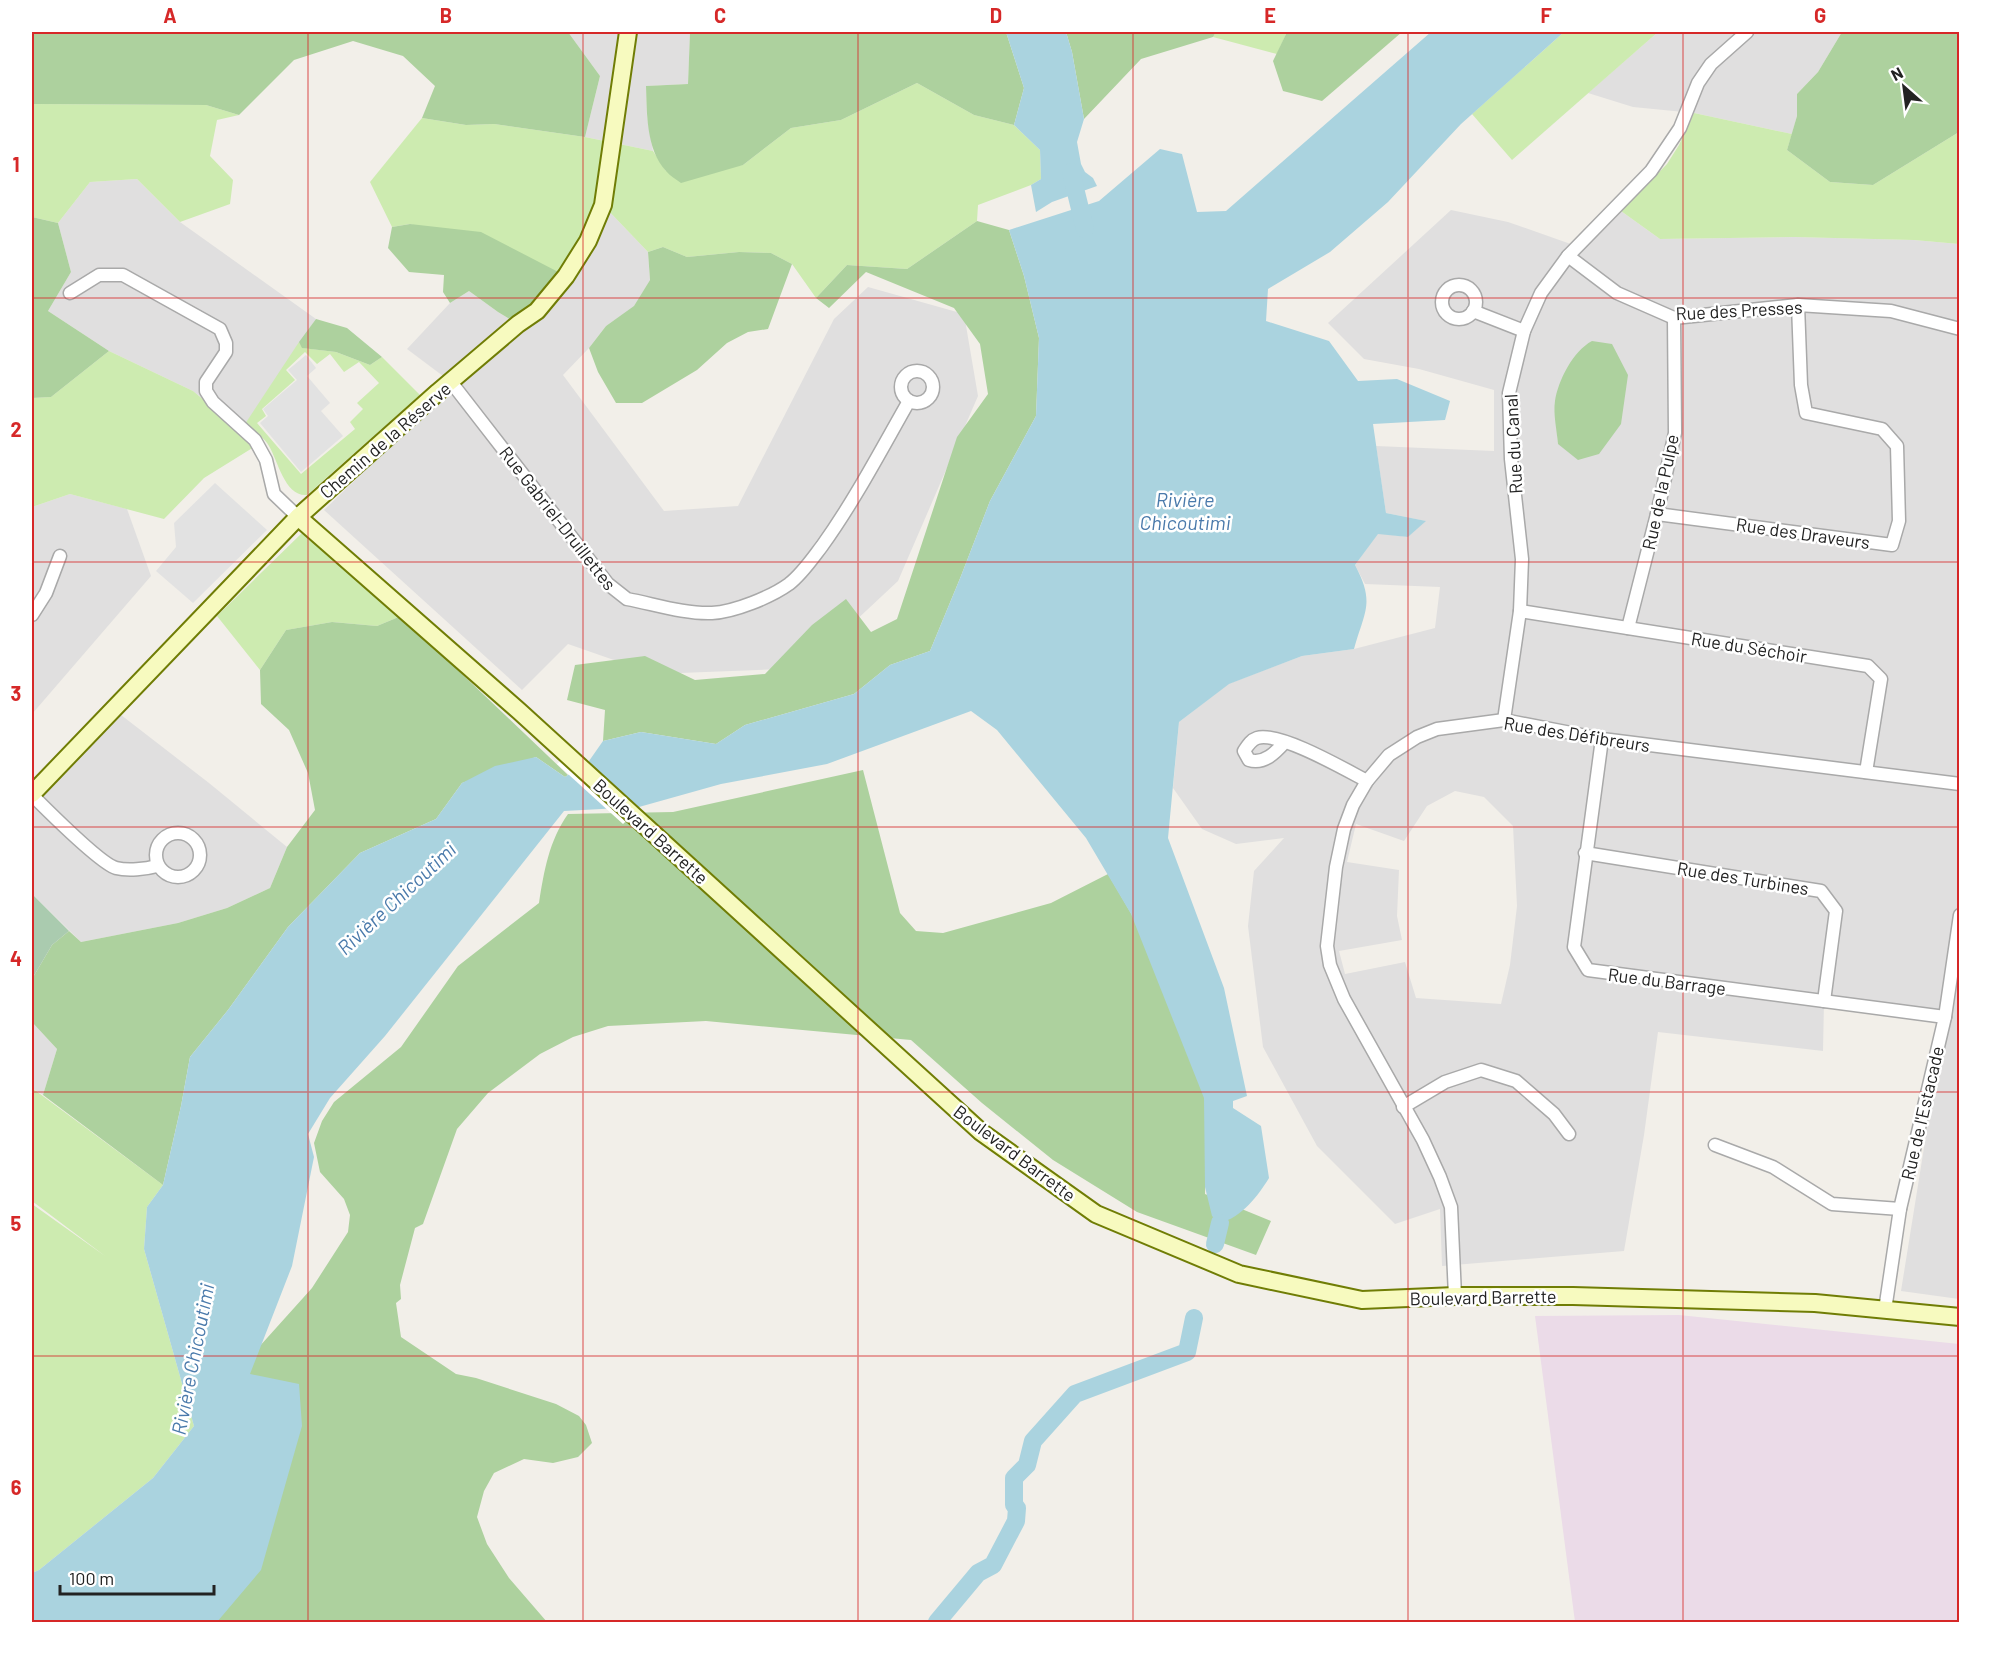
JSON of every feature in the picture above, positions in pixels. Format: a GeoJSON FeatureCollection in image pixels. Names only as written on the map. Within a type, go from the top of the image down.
{"type":"FeatureCollection","features":[{"type":"Feature","properties":{"kind":"street","name":"Chemin de la Réserve"},"geometry":{"type":"LineString","coordinates":[[32,795],[298,517],[518,324],[537,311],[566,276],[588,242],[603,205],[628,32]]}},
{"type":"Feature","properties":{"kind":"street","name":"Rue du Canal"},"geometry":{"type":"LineString","coordinates":[[1504,720],[1520,612],[1522,559],[1511,459],[1509,393],[1524,332],[1541,293],[1568,256],[1651,171],[1680,128],[1704,73],[1747,32]]}},
{"type":"Feature","properties":{"kind":"street","name":"Rue des Presses"},"geometry":{"type":"LineString","coordinates":[[1568,256],[1617,293],[1674,318],[1798,305],[1891,311],[1959,329]]}},
{"type":"Feature","properties":{"kind":"street"},"geometry":{"type":"LineString","coordinates":[[70,293],[99,275],[123,275],[220,329],[226,343],[226,352],[206,382],[206,391],[213,402],[255,440],[266,460],[274,494],[298,517]]}},
{"type":"Feature","properties":{"kind":"street","name":"Rue des Draveurs"},"geometry":{"type":"LineString","coordinates":[[1657,514],[1892,545],[1899,521],[1897,446],[1882,429],[1806,413],[1801,385],[1798,305]]}},
{"type":"Feature","properties":{"kind":"street"},"geometry":{"type":"LineString","coordinates":[[1473,311],[1524,332]]}},
{"type":"Feature","properties":{"kind":"street","name":"Rue de la Pulpe"},"geometry":{"type":"LineString","coordinates":[[1628,628],[1675,433],[1674,318]]}},
{"type":"Feature","properties":{"kind":"street","name":"Rue Gabriel-Druillettes"},"geometry":{"type":"LineString","coordinates":[[451,382],[618,594],[627,599],[695,612],[714,613],[734,609],[764,597],[789,584],[808,565],[850,503],[909,401]]}},
{"type":"Feature","properties":{"kind":"street","name":"Boulevard Barrette"},"geometry":{"type":"LineString","coordinates":[[298,517],[519,711],[981,1132],[1096,1214],[1239,1274],[1362,1300],[1455,1296],[1573,1296],[1815,1302],[1937,1317],[1959,1322]]}},
{"type":"Feature","properties":{"kind":"street"},"geometry":{"type":"LineString","coordinates":[[32,615],[46,593],[60,556]]}},
{"type":"Feature","properties":{"kind":"street","name":"Rue du Séchoir"},"geometry":{"type":"LineString","coordinates":[[1520,612],[1868,666],[1881,679],[1866,772]]}},
{"type":"Feature","properties":{"kind":"street","name":"Rue des Défibreurs"},"geometry":{"type":"LineString","coordinates":[[1455,1296],[1450,1207],[1440,1177],[1423,1140],[1344,999],[1333,972],[1327,946],[1336,867],[1344,829],[1353,805],[1367,780],[1389,755],[1417,737],[1437,729],[1504,720],[1602,739],[1959,784]]}},
{"type":"Feature","properties":{"kind":"street","name":"Rue du Barrage"},"geometry":{"type":"LineString","coordinates":[[1602,739],[1574,947],[1588,970],[1945,1017]]}},
{"type":"Feature","properties":{"kind":"street"},"geometry":{"type":"LineString","coordinates":[[1285,742],[1367,780]]}},
{"type":"Feature","properties":{"kind":"street"},"geometry":{"type":"LineString","coordinates":[[32,795],[99,857],[115,868],[158,866]]}},
{"type":"Feature","properties":{"kind":"street","name":"Rue des Turbines"},"geometry":{"type":"LineString","coordinates":[[1585,853],[1821,891],[1836,911],[1824,1001]]}},
{"type":"Feature","properties":{"kind":"street","name":"Rue de l'Estacade"},"geometry":{"type":"LineString","coordinates":[[1885,1311],[1900,1209],[1945,1017],[1959,915]]}},
{"type":"Feature","properties":{"kind":"street"},"geometry":{"type":"LineString","coordinates":[[1403,1107],[1445,1082],[1481,1070],[1516,1081],[1554,1114],[1569,1134]]}},
{"type":"Feature","properties":{"kind":"street"},"geometry":{"type":"LineString","coordinates":[[1715,1145],[1773,1167],[1832,1204],[1900,1209]]}},
{"type":"Feature","properties":{"kind":"street","name":"Boulevard Barrette"},"geometry":{"type":"LineString","coordinates":[[1937,1317],[1959,1317]]}},
{"type":"Feature","properties":{"kind":"shaded area"},"geometry":{"type":"Polygon","coordinates":[[[568,32],[690,32],[688,84],[646,86],[647,117],[653,151],[585,137],[600,76],[568,32]]]}},
{"type":"Feature","properties":{"kind":"shaded area"},"geometry":{"type":"Polygon","coordinates":[[[1658,32],[1842,32],[1818,72],[1797,94],[1797,116],[1792,134],[1694,113],[1633,107],[1588,93],[1658,32]]]}},
{"type":"Feature","properties":{"kind":"shaded area"},"geometry":{"type":"Polygon","coordinates":[[[137,179],[180,222],[316,319],[241,431],[193,391],[109,351],[48,311],[71,272],[58,223],[90,182],[137,179]]]}},
{"type":"Feature","properties":{"kind":"shaded area"},"geometry":{"type":"Polygon","coordinates":[[[603,205],[648,252],[650,280],[634,307],[606,326],[563,375],[664,511],[738,506],[834,319],[868,287],[964,314],[978,396],[898,581],[805,668],[654,674],[568,644],[522,690],[324,510],[505,336],[451,382],[407,349],[450,303],[469,291],[518,324],[603,205]]]}},
{"type":"Feature","properties":{"kind":"shaded area"},"geometry":{"type":"Polygon","coordinates":[[[1451,210],[1508,222],[1582,248],[1621,211],[1660,239],[1794,237],[1914,240],[1959,244],[1959,1299],[1901,1291],[1945,1017],[1824,1002],[1823,1051],[1658,1032],[1644,1135],[1624,1251],[1442,1266],[1440,1209],[1395,1224],[1317,1146],[1263,1047],[1248,926],[1254,871],[1284,838],[1236,844],[1202,829],[1173,788],[1179,722],[1228,684],[1302,656],[1354,649],[1435,628],[1440,587],[1365,584],[1355,565],[1378,533],[1408,537],[1425,521],[1386,513],[1376,446],[1494,451],[1494,390],[1419,369],[1364,359],[1328,323],[1451,210]],[[1592,341],[1555,402],[1558,444],[1592,341]],[[1455,791],[1427,806],[1404,841],[1356,824],[1347,862],[1399,870],[1397,916],[1402,940],[1339,951],[1345,974],[1405,962],[1416,998],[1501,1004],[1510,965],[1517,906],[1513,826],[1484,797],[1455,791]]]}},
{"type":"Feature","properties":{"kind":"shaded area"},"geometry":{"type":"Polygon","coordinates":[[[306,355],[316,368],[307,376],[330,403],[321,411],[343,436],[301,472],[260,423],[268,416],[263,409],[297,380],[288,370],[306,355]]]}},
{"type":"Feature","properties":{"kind":"shaded area"},"geometry":{"type":"Polygon","coordinates":[[[215,483],[267,530],[193,603],[156,571],[176,547],[174,523],[215,483]]]}},
{"type":"Feature","properties":{"kind":"shaded area"},"geometry":{"type":"Polygon","coordinates":[[[70,494],[127,509],[151,576],[32,714],[32,507],[70,494]]]}},
{"type":"Feature","properties":{"kind":"shaded area"},"geometry":{"type":"Polygon","coordinates":[[[112,708],[287,847],[270,888],[227,908],[178,923],[81,942],[32,894],[32,794],[112,708]]]}},
{"type":"Feature","properties":{"kind":"shaded area"},"geometry":{"type":"Polygon","coordinates":[[[32,1022],[57,1049],[43,1095],[32,1088],[32,1022]]]}},
{"type":"Feature","properties":{"kind":"shaded area"},"geometry":{"type":"Polygon","coordinates":[[[1679,1315],[1959,1344],[1959,1622],[1575,1622],[1535,1316],[1679,1315]]]}},
{"type":"Feature","properties":{"kind":"green space"},"geometry":{"type":"Polygon","coordinates":[[[32,32],[568,32],[600,76],[585,137],[494,124],[466,125],[422,118],[435,86],[403,56],[353,41],[294,60],[239,115],[206,105],[32,104],[32,32]]]}},
{"type":"Feature","properties":{"kind":"green space"},"geometry":{"type":"Polygon","coordinates":[[[690,32],[1006,32],[1024,88],[1014,125],[974,115],[917,83],[841,120],[791,128],[743,165],[681,183],[671,176],[659,162],[651,142],[646,86],[688,84],[690,32]]]}},
{"type":"Feature","properties":{"kind":"green space"},"geometry":{"type":"Polygon","coordinates":[[[1066,32],[1216,32],[1213,37],[1141,59],[1084,119],[1072,52],[1066,32]]]}},
{"type":"Feature","properties":{"kind":"green space"},"geometry":{"type":"Polygon","coordinates":[[[1216,32],[1287,32],[1277,54],[1213,37],[1216,32]]]}},
{"type":"Feature","properties":{"kind":"green space"},"geometry":{"type":"Polygon","coordinates":[[[1287,32],[1402,32],[1322,101],[1283,91],[1273,61],[1287,32]]]}},
{"type":"Feature","properties":{"kind":"green space"},"geometry":{"type":"Polygon","coordinates":[[[1564,32],[1658,32],[1512,160],[1472,114],[1564,32]]]}},
{"type":"Feature","properties":{"kind":"green space"},"geometry":{"type":"Polygon","coordinates":[[[1842,32],[1959,32],[1959,132],[1873,185],[1830,182],[1787,150],[1797,116],[1797,94],[1818,72],[1842,32]]]}},
{"type":"Feature","properties":{"kind":"green space"},"geometry":{"type":"Polygon","coordinates":[[[917,83],[974,115],[1014,125],[1040,150],[1041,179],[978,205],[977,221],[907,269],[847,265],[816,298],[792,264],[771,253],[739,252],[687,257],[663,247],[648,252],[603,205],[566,276],[410,224],[392,227],[370,182],[422,118],[466,125],[494,124],[585,137],[653,151],[666,171],[743,165],[791,128],[841,120],[917,83]]]}},
{"type":"Feature","properties":{"kind":"green space"},"geometry":{"type":"Polygon","coordinates":[[[32,104],[206,105],[239,115],[217,120],[210,156],[233,180],[230,204],[180,222],[137,179],[90,182],[58,223],[32,217],[32,104]]]}},
{"type":"Feature","properties":{"kind":"green space"},"geometry":{"type":"Polygon","coordinates":[[[1694,113],[1792,134],[1787,150],[1830,182],[1873,185],[1959,132],[1959,244],[1914,240],[1794,237],[1660,239],[1621,211],[1667,164],[1694,113]]]}},
{"type":"Feature","properties":{"kind":"green space"},"geometry":{"type":"Polygon","coordinates":[[[32,217],[58,223],[71,272],[48,311],[109,351],[51,397],[32,398],[32,217]]]}},
{"type":"Feature","properties":{"kind":"green space"},"geometry":{"type":"Polygon","coordinates":[[[977,221],[1009,230],[1024,276],[1039,338],[1036,416],[990,501],[930,651],[890,665],[854,694],[745,725],[716,744],[641,732],[603,741],[605,710],[567,700],[575,665],[645,656],[695,680],[765,674],[812,625],[846,599],[871,632],[897,619],[957,437],[988,394],[980,344],[954,308],[866,272],[829,308],[816,298],[847,265],[907,269],[977,221]]]}},
{"type":"Feature","properties":{"kind":"green space"},"geometry":{"type":"Polygon","coordinates":[[[410,224],[481,232],[566,276],[518,324],[469,291],[450,303],[443,292],[444,275],[409,272],[388,248],[392,227],[410,224]]]}},
{"type":"Feature","properties":{"kind":"green space"},"geometry":{"type":"Polygon","coordinates":[[[663,247],[687,257],[739,252],[771,253],[792,264],[768,329],[748,332],[727,343],[697,370],[642,403],[616,403],[598,372],[589,348],[606,326],[634,306],[650,280],[648,252],[663,247]]]}},
{"type":"Feature","properties":{"kind":"green space"},"geometry":{"type":"Polygon","coordinates":[[[316,319],[347,328],[382,357],[370,365],[336,352],[302,348],[299,342],[316,319]]]}},
{"type":"Feature","properties":{"kind":"green space"},"geometry":{"type":"Polygon","coordinates":[[[1592,341],[1612,344],[1628,375],[1621,424],[1599,454],[1578,460],[1558,444],[1555,401],[1559,385],[1568,367],[1579,352],[1592,341]]]}},
{"type":"Feature","properties":{"kind":"green space"},"geometry":{"type":"Polygon","coordinates":[[[299,342],[303,348],[336,352],[370,365],[382,357],[420,395],[307,495],[293,490],[283,477],[267,443],[245,424],[299,342]],[[305,352],[286,370],[295,380],[262,409],[266,416],[257,423],[301,474],[355,429],[350,422],[363,409],[357,403],[379,383],[359,362],[344,372],[330,354],[317,364],[305,352]]]}},
{"type":"Feature","properties":{"kind":"green space"},"geometry":{"type":"Polygon","coordinates":[[[109,351],[193,391],[241,431],[254,447],[204,478],[164,519],[70,494],[32,507],[32,398],[51,397],[109,351]]]}},
{"type":"Feature","properties":{"kind":"green space"},"geometry":{"type":"Polygon","coordinates":[[[303,532],[401,616],[377,626],[332,622],[286,630],[260,670],[217,616],[303,532]]]}},
{"type":"Feature","properties":{"kind":"green space"},"geometry":{"type":"Polygon","coordinates":[[[401,616],[568,775],[565,777],[536,757],[462,783],[436,819],[360,853],[288,927],[228,1010],[190,1057],[163,1185],[43,1095],[57,1049],[32,1022],[32,979],[52,945],[69,931],[81,942],[178,923],[227,908],[270,888],[287,847],[315,810],[308,773],[289,730],[261,704],[260,670],[286,630],[332,622],[377,626],[401,616]]]}},
{"type":"Feature","properties":{"kind":"green space"},"geometry":{"type":"Polygon","coordinates":[[[863,770],[900,913],[916,931],[943,933],[1051,903],[1108,874],[1135,920],[1206,1099],[1205,1194],[1271,1221],[1256,1255],[1137,1212],[1053,1160],[982,1103],[911,1040],[706,1021],[608,1026],[573,1037],[540,1054],[488,1093],[457,1129],[423,1224],[415,1228],[400,1285],[401,1299],[396,1303],[401,1337],[456,1374],[476,1378],[556,1404],[579,1416],[586,1425],[592,1443],[578,1457],[553,1463],[524,1459],[494,1473],[484,1491],[477,1517],[487,1544],[509,1578],[547,1622],[163,1622],[250,1357],[312,1288],[348,1232],[350,1215],[344,1199],[320,1172],[314,1143],[322,1121],[334,1102],[401,1047],[458,966],[539,903],[545,868],[552,846],[568,814],[673,812],[863,770]]]}},
{"type":"Feature","properties":{"kind":"green space"},"geometry":{"type":"Polygon","coordinates":[[[32,894],[69,931],[52,945],[32,979],[32,894]]]}},
{"type":"Feature","properties":{"kind":"green space"},"geometry":{"type":"Polygon","coordinates":[[[32,1088],[163,1185],[147,1207],[144,1249],[194,1426],[153,1478],[39,1570],[32,1573],[32,1204],[105,1256],[32,1201],[32,1088]]]}},
{"type":"Feature","properties":{"kind":"water"},"geometry":{"type":"Polygon","coordinates":[[[1006,32],[1066,32],[1072,52],[1084,119],[1077,142],[1081,164],[1097,186],[1052,202],[1036,212],[1031,185],[1041,179],[1040,150],[1014,125],[1024,88],[1006,32]]]}},
{"type":"Feature","properties":{"kind":"water","name":"Rivière Chicoutimi"},"geometry":{"type":"Polygon","coordinates":[[[1431,32],[1564,32],[1461,124],[1388,202],[1330,252],[1268,289],[1266,321],[1329,341],[1358,381],[1397,379],[1450,401],[1445,420],[1373,424],[1386,513],[1426,521],[1408,537],[1378,534],[1355,565],[1365,589],[1366,607],[1354,649],[1302,656],[1229,684],[1179,722],[1168,838],[1224,988],[1247,1096],[1233,1101],[1233,1108],[1261,1126],[1269,1178],[1254,1199],[1228,1220],[1220,1223],[1212,1216],[1205,1187],[1204,1098],[1131,914],[1086,838],[997,730],[971,711],[827,764],[721,784],[639,807],[564,811],[385,1036],[330,1098],[308,1134],[314,1157],[292,1266],[250,1374],[299,1384],[302,1426],[261,1570],[217,1622],[32,1622],[32,1573],[39,1570],[153,1478],[194,1426],[144,1249],[147,1207],[163,1185],[190,1057],[228,1010],[288,927],[360,853],[436,819],[462,783],[495,766],[536,757],[565,777],[589,761],[603,741],[641,732],[716,744],[745,725],[854,694],[890,665],[930,651],[990,501],[1036,416],[1039,338],[1024,276],[1009,230],[1099,201],[1160,149],[1182,154],[1197,212],[1226,211],[1431,32]]]}},
{"type":"Feature","properties":{"kind":"pier"},"geometry":{"type":"Polygon","coordinates":[[[573,750],[638,810],[623,824],[557,764],[573,750]]]}},
{"type":"Feature","properties":{"kind":"waterway","name":"Rivière Chicoutimi"},"geometry":{"type":"LineString","coordinates":[[1071,172],[1085,229]]}},
{"type":"Feature","properties":{"kind":"waterway"},"geometry":{"type":"LineString","coordinates":[[1215,1244],[1220,1223]]}},
{"type":"Feature","properties":{"kind":"waterway"},"geometry":{"type":"LineString","coordinates":[[937,1622],[978,1573],[993,1565],[1016,1521],[1014,1478],[1027,1465],[1033,1441],[1075,1394],[1187,1352],[1194,1318]]}}]}
